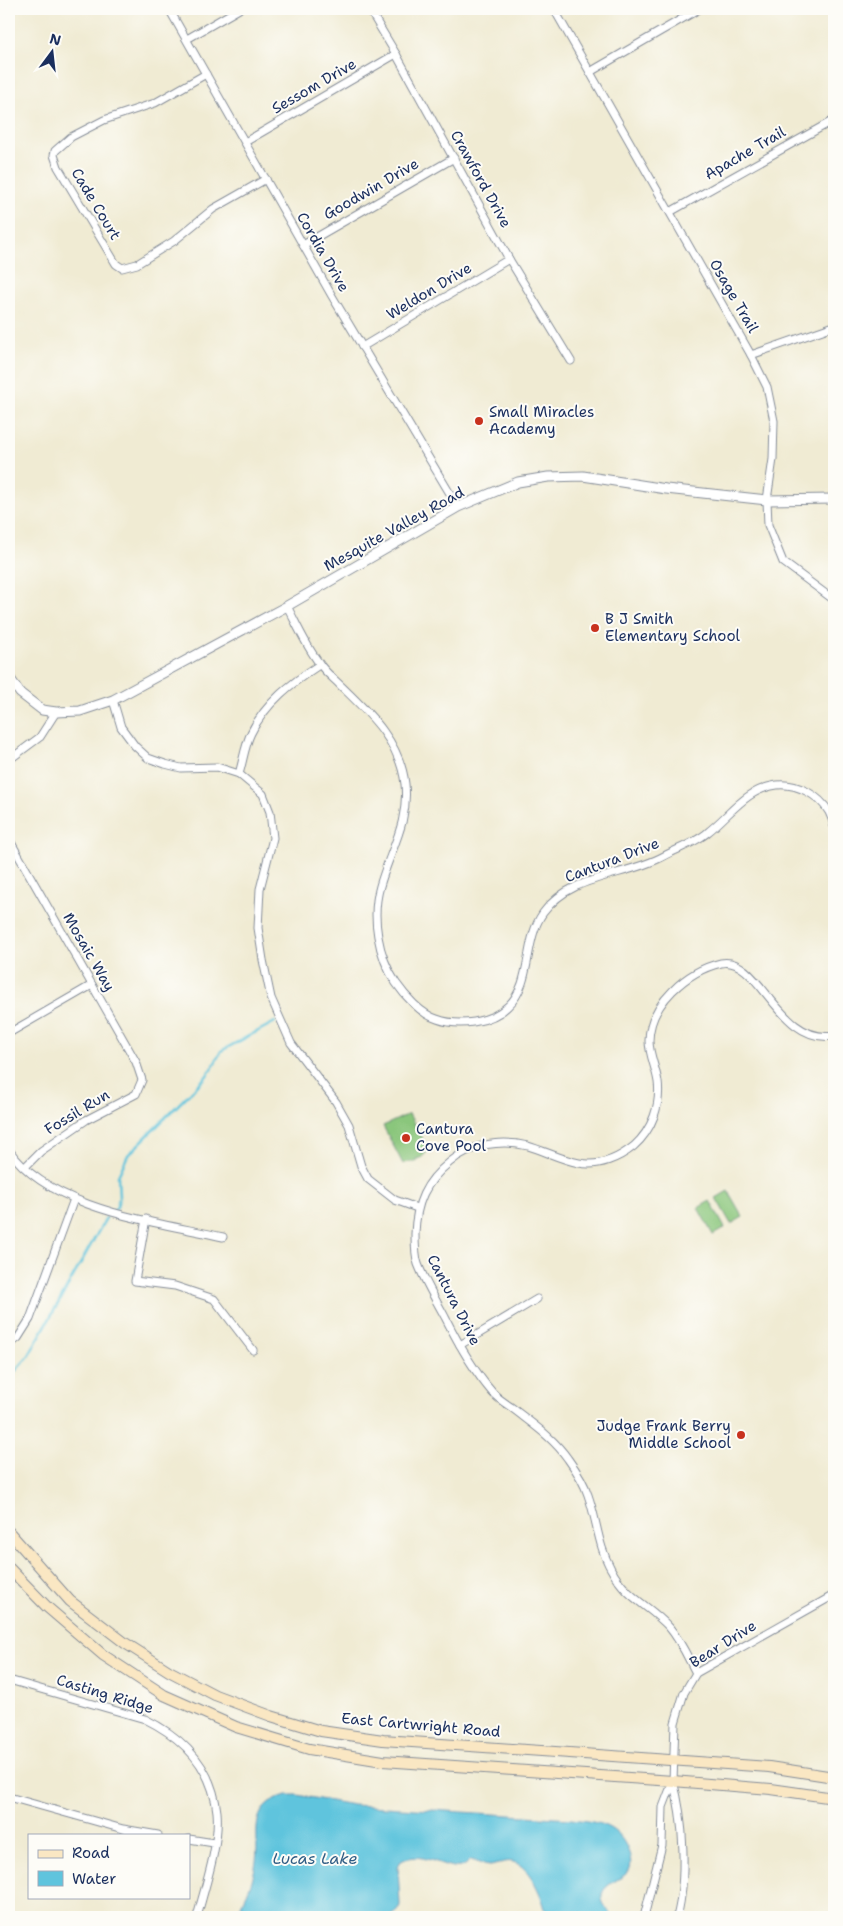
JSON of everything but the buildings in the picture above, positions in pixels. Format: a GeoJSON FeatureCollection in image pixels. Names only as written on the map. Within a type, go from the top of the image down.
{"type":"FeatureCollection","features":[{"type":"Feature","properties":{"kind":"main road","name":"East Cartwright Road"},"geometry":{"type":"LineString","coordinates":[[9,1532],[70,1601],[125,1643],[169,1672],[215,1695],[271,1716],[321,1730],[383,1740],[768,1766],[834,1777]]}},
{"type":"Feature","properties":{"kind":"main road"},"geometry":{"type":"LineString","coordinates":[[9,1568],[47,1607],[103,1655],[164,1694],[236,1727],[310,1749],[383,1761],[674,1781],[770,1789],[834,1798]]}},
{"type":"Feature","properties":{"kind":"street","name":"Cordia Drive"},"geometry":{"type":"LineString","coordinates":[[169,9],[362,347],[458,507]]}},
{"type":"Feature","properties":{"kind":"street"},"geometry":{"type":"LineString","coordinates":[[186,39],[239,9]]}},
{"type":"Feature","properties":{"kind":"street","name":"Crawford Drive"},"geometry":{"type":"LineString","coordinates":[[369,9],[396,54],[509,259],[571,361]]}},
{"type":"Feature","properties":{"kind":"street","name":"Osage Trail"},"geometry":{"type":"LineString","coordinates":[[554,9],[751,355],[767,387],[774,421],[773,459],[767,500],[768,525],[783,562],[834,600]]}},
{"type":"Feature","properties":{"kind":"street"},"geometry":{"type":"LineString","coordinates":[[590,72],[699,9]]}},
{"type":"Feature","properties":{"kind":"street","name":"Sessom Drive"},"geometry":{"type":"LineString","coordinates":[[245,142],[396,54]]}},
{"type":"Feature","properties":{"kind":"street","name":"Cade Court"},"geometry":{"type":"LineString","coordinates":[[206,74],[155,103],[104,120],[71,137],[55,151],[54,155],[58,167],[116,264],[122,268],[137,264],[174,241],[214,208],[266,179]]}},
{"type":"Feature","properties":{"kind":"street","name":"Apache Trail"},"geometry":{"type":"LineString","coordinates":[[670,212],[834,120]]}},
{"type":"Feature","properties":{"kind":"street","name":"Goodwin Drive"},"geometry":{"type":"LineString","coordinates":[[303,245],[454,158]]}},
{"type":"Feature","properties":{"kind":"street","name":"Weldon Drive"},"geometry":{"type":"LineString","coordinates":[[362,347],[509,259]]}},
{"type":"Feature","properties":{"kind":"street"},"geometry":{"type":"LineString","coordinates":[[751,355],[834,326]]}},
{"type":"Feature","properties":{"kind":"street","name":"Mesquite Valley Road"},"geometry":{"type":"LineString","coordinates":[[9,677],[20,693],[42,710],[56,712],[80,711],[113,700],[286,606],[458,507],[518,482],[548,476],[583,476],[666,489],[767,500],[834,499]]}},
{"type":"Feature","properties":{"kind":"street","name":"Cantura Drive"},"geometry":{"type":"LineString","coordinates":[[286,606],[320,665],[376,720],[402,766],[406,800],[404,820],[379,887],[376,910],[377,930],[384,958],[393,978],[403,993],[418,1007],[436,1019],[455,1022],[477,1022],[494,1017],[510,1005],[520,990],[535,927],[543,913],[556,900],[570,888],[595,878],[645,866],[706,834],[742,800],[757,790],[779,785],[799,788],[812,794],[828,811],[834,826]]}},
{"type":"Feature","properties":{"kind":"street"},"geometry":{"type":"LineString","coordinates":[[240,774],[250,734],[261,716],[286,689],[320,665]]}},
{"type":"Feature","properties":{"kind":"street"},"geometry":{"type":"LineString","coordinates":[[113,700],[121,727],[135,746],[148,758],[181,768],[217,767],[240,774],[263,794],[270,812],[273,838],[260,888],[258,928],[271,998],[291,1044],[336,1102],[348,1126],[361,1166],[368,1179],[395,1200],[417,1208]]}},
{"type":"Feature","properties":{"kind":"street"},"geometry":{"type":"LineString","coordinates":[[9,760],[40,737],[56,712]]}},
{"type":"Feature","properties":{"kind":"street","name":"Mosaic Way"},"geometry":{"type":"LineString","coordinates":[[9,840],[136,1062],[142,1080]]}},
{"type":"Feature","properties":{"kind":"street","name":"Cantura Drive"},"geometry":{"type":"LineString","coordinates":[[696,1673],[670,1628],[657,1615],[633,1597],[619,1582],[610,1567],[600,1545],[588,1495],[567,1457],[547,1436],[494,1394],[460,1346],[418,1262],[415,1242],[417,1208],[433,1180],[447,1164],[463,1151],[482,1145],[505,1143],[526,1146],[579,1163],[597,1164],[628,1151],[649,1128],[658,1096],[658,1082],[649,1043],[651,1028],[656,1014],[666,997],[677,986],[694,974],[710,967],[732,962],[741,967],[780,1011],[798,1028],[812,1035],[834,1036]]}},
{"type":"Feature","properties":{"kind":"street"},"geometry":{"type":"LineString","coordinates":[[9,1034],[92,986]]}},
{"type":"Feature","properties":{"kind":"street","name":"Fossil Run"},"geometry":{"type":"LineString","coordinates":[[25,1167],[41,1150],[86,1120],[136,1094],[142,1080]]}},
{"type":"Feature","properties":{"kind":"street"},"geometry":{"type":"LineString","coordinates":[[9,1150],[15,1159],[51,1188],[74,1199],[100,1209],[224,1237]]}},
{"type":"Feature","properties":{"kind":"street"},"geometry":{"type":"LineString","coordinates":[[9,1345],[18,1338],[30,1319],[74,1199]]}},
{"type":"Feature","properties":{"kind":"street"},"geometry":{"type":"LineString","coordinates":[[146,1219],[135,1281],[175,1286],[214,1299],[253,1350]]}},
{"type":"Feature","properties":{"kind":"street"},"geometry":{"type":"LineString","coordinates":[[460,1346],[537,1298]]}},
{"type":"Feature","properties":{"kind":"street","name":"Bear Drive"},"geometry":{"type":"LineString","coordinates":[[674,1781],[675,1723],[684,1693],[696,1673],[834,1595]]}},
{"type":"Feature","properties":{"kind":"street","name":"Casting Ridge"},"geometry":{"type":"LineString","coordinates":[[9,1680],[145,1720],[166,1729],[184,1744],[200,1765],[211,1787],[217,1813],[214,1843],[197,1917]]}},
{"type":"Feature","properties":{"kind":"street"},"geometry":{"type":"LineString","coordinates":[[644,1917],[662,1846],[663,1806],[674,1781]]}},
{"type":"Feature","properties":{"kind":"street"},"geometry":{"type":"LineString","coordinates":[[674,1781],[680,1808],[684,1874],[677,1917]]}},
{"type":"Feature","properties":{"kind":"street"},"geometry":{"type":"LineString","coordinates":[[9,1797],[123,1829],[152,1834]]}},
{"type":"Feature","properties":{"kind":"street"},"geometry":{"type":"LineString","coordinates":[[190,1839],[214,1843]]}},
{"type":"Feature","properties":{"kind":"green space","name":"Cantura Cove Pool"},"geometry":{"type":"Polygon","coordinates":[[[409,1114],[429,1150],[421,1158],[416,1159],[416,1162],[403,1164],[383,1126],[409,1114]]]}},
{"type":"Feature","properties":{"kind":"green space"},"geometry":{"type":"Polygon","coordinates":[[[728,1191],[743,1217],[731,1224],[716,1198],[728,1191]]]}},
{"type":"Feature","properties":{"kind":"green space"},"geometry":{"type":"Polygon","coordinates":[[[710,1201],[725,1228],[713,1235],[698,1208],[710,1201]]]}},
{"type":"Feature","properties":{"kind":"water","name":"Lucas Lake"},"geometry":{"type":"Polygon","coordinates":[[[286,1795],[297,1795],[353,1805],[571,1819],[599,1823],[613,1830],[625,1843],[631,1860],[630,1868],[625,1875],[606,1887],[602,1894],[604,1904],[613,1917],[547,1917],[536,1885],[520,1865],[513,1862],[504,1862],[490,1866],[471,1860],[462,1867],[454,1867],[416,1857],[400,1862],[398,1868],[400,1905],[398,1911],[390,1917],[233,1917],[247,1894],[254,1874],[257,1855],[257,1824],[260,1815],[264,1808],[273,1801],[286,1795]]]}},
{"type":"Feature","properties":{"kind":"waterway"},"geometry":{"type":"LineString","coordinates":[[114,1210],[117,1207],[119,1197],[118,1176],[128,1155],[205,1078],[221,1051],[275,1022]]}},
{"type":"Feature","properties":{"kind":"waterway"},"geometry":{"type":"LineString","coordinates":[[9,1378],[28,1357],[106,1218]]}},
{"type":"Feature","properties":{"kind":"place","name":"Small Miracles Academy"},"geometry":{"type":"Point","coordinates":[479,421]}},
{"type":"Feature","properties":{"kind":"place","name":"B J Smith Elementary School"},"geometry":{"type":"Point","coordinates":[595,628]}},
{"type":"Feature","properties":{"kind":"place","name":"Cantura Cove Pool"},"geometry":{"type":"Point","coordinates":[406,1138]}},
{"type":"Feature","properties":{"kind":"place","name":"Judge Frank Berry Middle School"},"geometry":{"type":"Point","coordinates":[741,1435]}}]}
